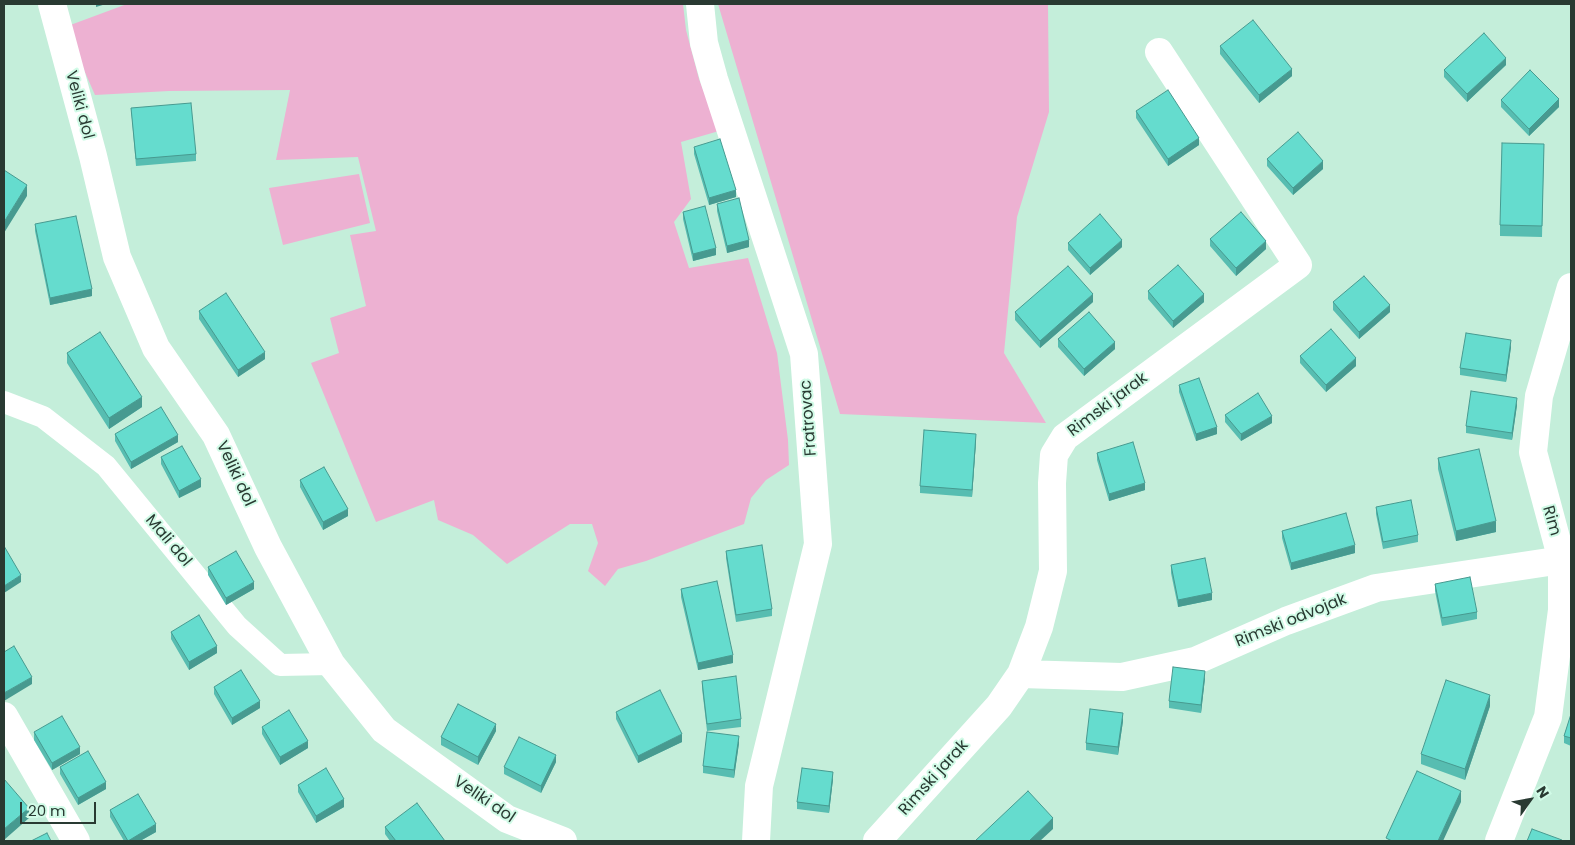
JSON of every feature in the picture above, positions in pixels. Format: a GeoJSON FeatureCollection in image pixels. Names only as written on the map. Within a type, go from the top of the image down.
{"type":"FeatureCollection","features":[{"type":"Feature","properties":{"kind":"street","name":"Veliki dol"},"geometry":{"type":"LineString","coordinates":[[52,4],[93,156],[117,257],[156,348],[216,435],[268,547],[331,664],[384,730],[507,819],[563,841]]}},
{"type":"Feature","properties":{"kind":"street","name":"Fratrovac"},"geometry":{"type":"LineString","coordinates":[[700,4],[704,43],[714,79],[804,354],[818,535],[818,544],[759,786],[756,841]]}},
{"type":"Feature","properties":{"kind":"street","name":"Rimski jarak"},"geometry":{"type":"LineString","coordinates":[[876,841],[999,706],[1021,674],[1039,627],[1053,571],[1052,482],[1054,455],[1065,437],[1298,265],[1159,52]]}},
{"type":"Feature","properties":{"kind":"street","name":"Rim"},"geometry":{"type":"LineString","coordinates":[[1499,841],[1548,717],[1562,610],[1562,560],[1533,452],[1539,396],[1571,287]]}},
{"type":"Feature","properties":{"kind":"street","name":"Mali dol"},"geometry":{"type":"LineString","coordinates":[[4,402],[43,417],[106,466],[237,626],[280,665],[331,664]]}},
{"type":"Feature","properties":{"kind":"street","name":"Rimski odvojak"},"geometry":{"type":"LineString","coordinates":[[1021,674],[1122,677],[1195,661],[1286,621],[1376,588],[1562,560]]}},
{"type":"Feature","properties":{"kind":"street"},"geometry":{"type":"LineString","coordinates":[[4,716],[76,841]]}},
{"type":"Feature","properties":{"kind":"shaded area"},"geometry":{"type":"Polygon","coordinates":[[[127,4],[683,4],[686,30],[699,79],[719,131],[681,142],[691,199],[674,222],[689,268],[748,258],[777,353],[788,440],[789,465],[766,480],[751,498],[744,524],[646,561],[618,569],[605,586],[588,571],[598,543],[592,524],[570,524],[507,564],[473,535],[438,520],[434,500],[376,522],[311,363],[339,353],[330,318],[366,306],[350,235],[376,231],[358,157],[276,160],[290,90],[169,91],[95,95],[65,27],[127,4]]]}},
{"type":"Feature","properties":{"kind":"shaded area"},"geometry":{"type":"Polygon","coordinates":[[[718,4],[1048,4],[1049,112],[1017,217],[1004,353],[1046,423],[840,414],[718,4]]]}},
{"type":"Feature","properties":{"kind":"shaded area"},"geometry":{"type":"Polygon","coordinates":[[[359,174],[370,223],[283,245],[269,188],[359,174]]]}},
{"type":"Feature","properties":{"kind":"building"},"geometry":{"type":"Polygon","coordinates":[[[1253,20],[1292,69],[1259,95],[1220,46],[1253,20]]]}},
{"type":"Feature","properties":{"kind":"building"},"geometry":{"type":"Polygon","coordinates":[[[1484,33],[1506,58],[1467,94],[1444,70],[1484,33]]]}},
{"type":"Feature","properties":{"kind":"building"},"geometry":{"type":"Polygon","coordinates":[[[1530,70],[1559,99],[1529,129],[1501,100],[1530,70]]]}},
{"type":"Feature","properties":{"kind":"building"},"geometry":{"type":"Polygon","coordinates":[[[1168,90],[1199,138],[1168,159],[1136,111],[1168,90]]]}},
{"type":"Feature","properties":{"kind":"building"},"geometry":{"type":"Polygon","coordinates":[[[191,103],[196,154],[136,159],[131,108],[191,103]]]}},
{"type":"Feature","properties":{"kind":"building"},"geometry":{"type":"Polygon","coordinates":[[[1298,132],[1323,161],[1293,188],[1267,159],[1298,132]]]}},
{"type":"Feature","properties":{"kind":"building"},"geometry":{"type":"Polygon","coordinates":[[[720,139],[736,190],[709,198],[694,147],[720,139]]]}},
{"type":"Feature","properties":{"kind":"building"},"geometry":{"type":"Polygon","coordinates":[[[1502,143],[1544,144],[1542,226],[1500,225],[1502,143]]]}},
{"type":"Feature","properties":{"kind":"building"},"geometry":{"type":"Polygon","coordinates":[[[4,170],[27,185],[4,222],[4,170]]]}},
{"type":"Feature","properties":{"kind":"building"},"geometry":{"type":"Polygon","coordinates":[[[739,198],[749,240],[727,246],[717,204],[739,198]]]}},
{"type":"Feature","properties":{"kind":"building"},"geometry":{"type":"Polygon","coordinates":[[[705,206],[716,248],[693,254],[683,212],[705,206]]]}},
{"type":"Feature","properties":{"kind":"building"},"geometry":{"type":"Polygon","coordinates":[[[1241,212],[1266,241],[1236,268],[1210,239],[1241,212]]]}},
{"type":"Feature","properties":{"kind":"building"},"geometry":{"type":"Polygon","coordinates":[[[1100,214],[1122,240],[1090,268],[1068,243],[1100,214]]]}},
{"type":"Feature","properties":{"kind":"building"},"geometry":{"type":"Polygon","coordinates":[[[76,216],[92,289],[50,298],[35,224],[76,216]]]}},
{"type":"Feature","properties":{"kind":"building"},"geometry":{"type":"Polygon","coordinates":[[[1178,265],[1204,294],[1173,321],[1148,291],[1178,265]]]}},
{"type":"Feature","properties":{"kind":"building"},"geometry":{"type":"Polygon","coordinates":[[[1068,266],[1093,294],[1040,341],[1015,312],[1068,266]]]}},
{"type":"Feature","properties":{"kind":"building"},"geometry":{"type":"Polygon","coordinates":[[[1364,276],[1390,305],[1359,332],[1333,302],[1364,276]]]}},
{"type":"Feature","properties":{"kind":"building"},"geometry":{"type":"Polygon","coordinates":[[[226,293],[265,352],[238,370],[199,311],[226,293]]]}},
{"type":"Feature","properties":{"kind":"building"},"geometry":{"type":"Polygon","coordinates":[[[1089,312],[1115,342],[1084,369],[1058,339],[1089,312]]]}},
{"type":"Feature","properties":{"kind":"building"},"geometry":{"type":"Polygon","coordinates":[[[1331,329],[1356,358],[1326,385],[1300,356],[1331,329]]]}},
{"type":"Feature","properties":{"kind":"building"},"geometry":{"type":"Polygon","coordinates":[[[100,332],[142,397],[109,418],[67,353],[100,332]]]}},
{"type":"Feature","properties":{"kind":"building"},"geometry":{"type":"Polygon","coordinates":[[[1466,333],[1511,340],[1506,375],[1460,368],[1466,333]]]}},
{"type":"Feature","properties":{"kind":"building"},"geometry":{"type":"Polygon","coordinates":[[[1199,378],[1217,427],[1196,434],[1179,385],[1199,378]]]}},
{"type":"Feature","properties":{"kind":"building"},"geometry":{"type":"Polygon","coordinates":[[[1471,391],[1517,398],[1512,433],[1466,426],[1471,391]]]}},
{"type":"Feature","properties":{"kind":"building"},"geometry":{"type":"Polygon","coordinates":[[[1258,393],[1272,416],[1241,434],[1225,415],[1258,393]]]}},
{"type":"Feature","properties":{"kind":"building"},"geometry":{"type":"Polygon","coordinates":[[[161,407],[178,435],[131,462],[115,434],[161,407]]]}},
{"type":"Feature","properties":{"kind":"building"},"geometry":{"type":"Polygon","coordinates":[[[924,430],[976,434],[972,490],[920,486],[924,430]]]}},
{"type":"Feature","properties":{"kind":"building"},"geometry":{"type":"Polygon","coordinates":[[[1133,442],[1145,483],[1109,494],[1097,453],[1133,442]]]}},
{"type":"Feature","properties":{"kind":"building"},"geometry":{"type":"Polygon","coordinates":[[[182,446],[201,479],[179,491],[161,457],[182,446]]]}},
{"type":"Feature","properties":{"kind":"building"},"geometry":{"type":"Polygon","coordinates":[[[1479,449],[1496,521],[1456,531],[1438,458],[1479,449]]]}},
{"type":"Feature","properties":{"kind":"building"},"geometry":{"type":"Polygon","coordinates":[[[324,467],[348,509],[323,522],[300,480],[324,467]]]}},
{"type":"Feature","properties":{"kind":"building"},"geometry":{"type":"Polygon","coordinates":[[[1411,500],[1418,535],[1383,542],[1376,507],[1411,500]]]}},
{"type":"Feature","properties":{"kind":"building"},"geometry":{"type":"Polygon","coordinates":[[[1346,513],[1355,545],[1291,563],[1282,531],[1346,513]]]}},
{"type":"Feature","properties":{"kind":"building"},"geometry":{"type":"Polygon","coordinates":[[[762,545],[772,609],[736,615],[726,551],[762,545]]]}},
{"type":"Feature","properties":{"kind":"building"},"geometry":{"type":"Polygon","coordinates":[[[4,546],[21,575],[4,586],[4,546]]]}},
{"type":"Feature","properties":{"kind":"building"},"geometry":{"type":"Polygon","coordinates":[[[236,551],[254,582],[226,598],[208,567],[236,551]]]}},
{"type":"Feature","properties":{"kind":"building"},"geometry":{"type":"Polygon","coordinates":[[[1205,558],[1212,593],[1178,600],[1171,565],[1205,558]]]}},
{"type":"Feature","properties":{"kind":"building"},"geometry":{"type":"Polygon","coordinates":[[[1470,577],[1477,612],[1442,618],[1435,584],[1470,577]]]}},
{"type":"Feature","properties":{"kind":"building"},"geometry":{"type":"Polygon","coordinates":[[[717,581],[733,655],[698,663],[681,589],[717,581]]]}},
{"type":"Feature","properties":{"kind":"building"},"geometry":{"type":"Polygon","coordinates":[[[199,615],[217,646],[189,662],[171,632],[199,615]]]}},
{"type":"Feature","properties":{"kind":"building"},"geometry":{"type":"Polygon","coordinates":[[[14,646],[32,677],[4,693],[4,652],[14,646]]]}},
{"type":"Feature","properties":{"kind":"building"},"geometry":{"type":"Polygon","coordinates":[[[1173,667],[1205,671],[1201,705],[1169,701],[1173,667]]]}},
{"type":"Feature","properties":{"kind":"building"},"geometry":{"type":"Polygon","coordinates":[[[241,670],[260,701],[232,718],[214,687],[241,670]]]}},
{"type":"Feature","properties":{"kind":"building"},"geometry":{"type":"Polygon","coordinates":[[[736,676],[741,719],[707,724],[702,681],[736,676]]]}},
{"type":"Feature","properties":{"kind":"building"},"geometry":{"type":"Polygon","coordinates":[[[1446,680],[1490,695],[1465,769],[1421,754],[1446,680]]]}},
{"type":"Feature","properties":{"kind":"building"},"geometry":{"type":"Polygon","coordinates":[[[660,690],[682,734],[638,756],[616,712],[660,690]]]}},
{"type":"Feature","properties":{"kind":"building"},"geometry":{"type":"Polygon","coordinates":[[[458,704],[496,724],[478,757],[441,737],[458,704]]]}},
{"type":"Feature","properties":{"kind":"building"},"geometry":{"type":"Polygon","coordinates":[[[1090,709],[1123,713],[1118,747],[1086,743],[1090,709]]]}},
{"type":"Feature","properties":{"kind":"building"},"geometry":{"type":"Polygon","coordinates":[[[289,710],[308,741],[280,757],[262,727],[289,710]]]}},
{"type":"Feature","properties":{"kind":"building"},"geometry":{"type":"Polygon","coordinates":[[[1571,714],[1571,738],[1564,736],[1571,714]]]}},
{"type":"Feature","properties":{"kind":"building"},"geometry":{"type":"Polygon","coordinates":[[[62,716],[80,747],[52,763],[34,732],[62,716]]]}},
{"type":"Feature","properties":{"kind":"building"},"geometry":{"type":"Polygon","coordinates":[[[707,732],[739,736],[734,770],[703,766],[707,732]]]}},
{"type":"Feature","properties":{"kind":"building"},"geometry":{"type":"Polygon","coordinates":[[[519,737],[556,755],[541,786],[504,767],[519,737]]]}},
{"type":"Feature","properties":{"kind":"building"},"geometry":{"type":"Polygon","coordinates":[[[88,751],[106,782],[78,798],[60,767],[88,751]]]}},
{"type":"Feature","properties":{"kind":"building"},"geometry":{"type":"Polygon","coordinates":[[[326,768],[344,799],[316,816],[298,785],[326,768]]]}},
{"type":"Feature","properties":{"kind":"building"},"geometry":{"type":"Polygon","coordinates":[[[802,768],[833,772],[829,806],[797,802],[802,768]]]}},
{"type":"Feature","properties":{"kind":"building"},"geometry":{"type":"Polygon","coordinates":[[[1417,771],[1461,791],[1438,841],[1392,841],[1386,838],[1417,771]]]}},
{"type":"Feature","properties":{"kind":"building"},"geometry":{"type":"Polygon","coordinates":[[[4,779],[29,808],[4,829],[4,779]]]}},
{"type":"Feature","properties":{"kind":"building"},"geometry":{"type":"Polygon","coordinates":[[[1028,791],[1053,818],[1029,841],[975,841],[1028,791]]]}},
{"type":"Feature","properties":{"kind":"building"},"geometry":{"type":"Polygon","coordinates":[[[138,794],[156,824],[128,841],[110,810],[138,794]]]}},
{"type":"Feature","properties":{"kind":"building"},"geometry":{"type":"Polygon","coordinates":[[[417,803],[445,841],[396,841],[385,827],[417,803]]]}},
{"type":"Feature","properties":{"kind":"building"},"geometry":{"type":"Polygon","coordinates":[[[1532,829],[1562,840],[1562,841],[1527,841],[1532,829]]]}},
{"type":"Feature","properties":{"kind":"building"},"geometry":{"type":"Polygon","coordinates":[[[47,833],[51,841],[31,841],[47,833]]]}}]}
